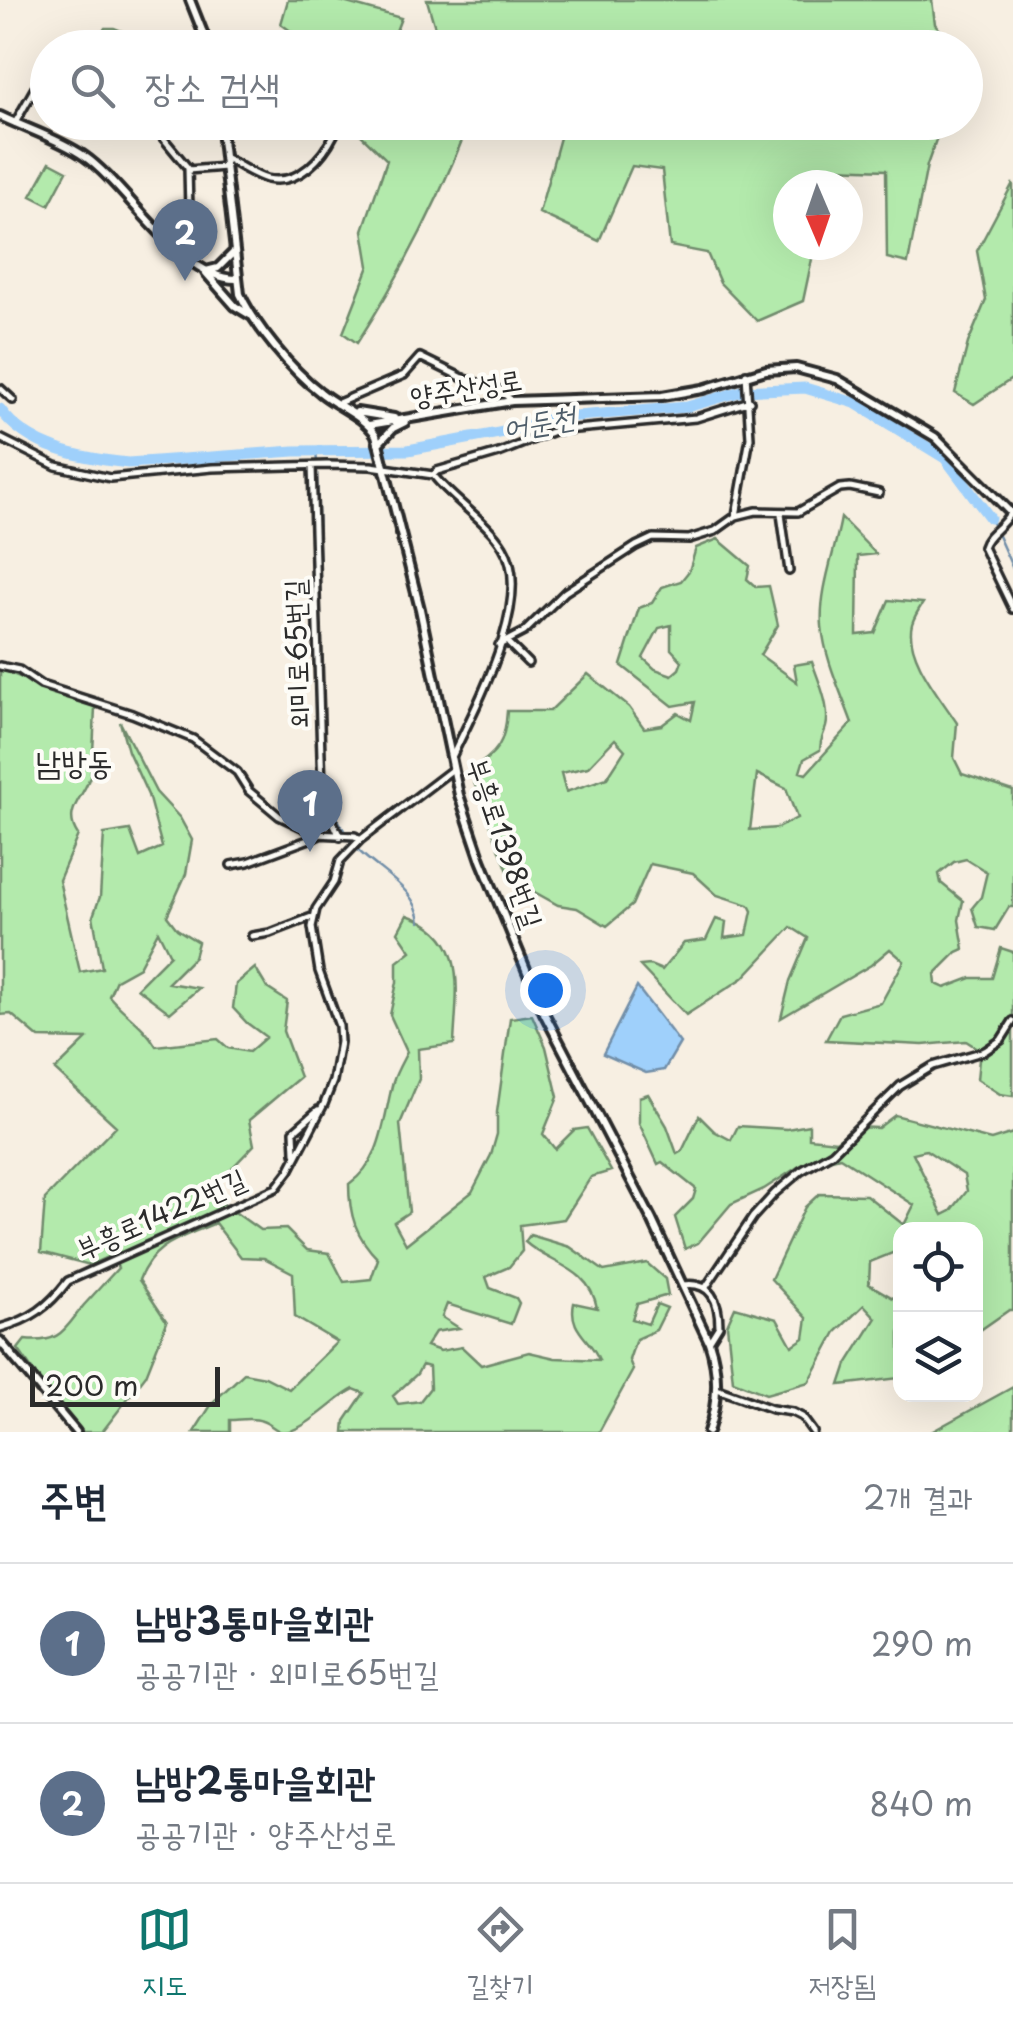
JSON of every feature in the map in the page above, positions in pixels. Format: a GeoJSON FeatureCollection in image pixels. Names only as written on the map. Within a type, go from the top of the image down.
{"type":"FeatureCollection","features":[{"type":"Feature","properties":{"kind":"street"},"geometry":{"type":"LineString","coordinates":[[190,0],[202,30]]}},
{"type":"Feature","properties":{"kind":"street"},"geometry":{"type":"LineString","coordinates":[[15,123],[30,97]]}},
{"type":"Feature","properties":{"kind":"street"},"geometry":{"type":"LineString","coordinates":[[0,116],[30,130]]}},
{"type":"Feature","properties":{"kind":"street"},"geometry":{"type":"LineString","coordinates":[[50,140],[83,156],[205,272],[235,306],[250,315],[300,374],[368,425]]}},
{"type":"Feature","properties":{"kind":"street"},"geometry":{"type":"LineString","coordinates":[[164,140],[188,170],[188,211],[167,238]]}},
{"type":"Feature","properties":{"kind":"street"},"geometry":{"type":"LineString","coordinates":[[222,140],[237,279],[250,315]]}},
{"type":"Feature","properties":{"kind":"street"},"geometry":{"type":"LineString","coordinates":[[224,157],[269,180],[295,176],[310,168],[331,140]]}},
{"type":"Feature","properties":{"kind":"street"},"geometry":{"type":"LineString","coordinates":[[188,170],[225,168]]}},
{"type":"Feature","properties":{"kind":"street"},"geometry":{"type":"LineString","coordinates":[[205,272],[218,268],[234,252]]}},
{"type":"Feature","properties":{"kind":"street"},"geometry":{"type":"LineString","coordinates":[[205,272],[220,279],[237,279]]}},
{"type":"Feature","properties":{"kind":"street"},"geometry":{"type":"LineString","coordinates":[[338,405],[404,375],[420,357],[465,379],[500,390],[512,401]]}},
{"type":"Feature","properties":{"kind":"street","name":"양주산성로"},"geometry":{"type":"LineString","coordinates":[[368,425],[512,401],[662,396],[791,367],[837,378],[935,437],[1012,514]]}},
{"type":"Feature","properties":{"kind":"street"},"geometry":{"type":"LineString","coordinates":[[736,516],[747,463],[747,378]]}},
{"type":"Feature","properties":{"kind":"street"},"geometry":{"type":"LineString","coordinates":[[0,388],[13,400]]}},
{"type":"Feature","properties":{"kind":"street"},"geometry":{"type":"LineString","coordinates":[[433,476],[437,471],[554,431],[696,418],[750,401]]}},
{"type":"Feature","properties":{"kind":"street"},"geometry":{"type":"LineString","coordinates":[[338,405],[374,417],[415,418]]}},
{"type":"Feature","properties":{"kind":"street"},"geometry":{"type":"LineString","coordinates":[[378,444],[393,428],[415,418]]}},
{"type":"Feature","properties":{"kind":"street","name":"부흥로1398번길"},"geometry":{"type":"LineString","coordinates":[[368,425],[378,444],[420,608],[451,759],[481,860],[544,1013],[683,1285],[708,1342],[717,1389],[708,1432]]}},
{"type":"Feature","properties":{"kind":"street"},"geometry":{"type":"LineString","coordinates":[[0,438],[56,466],[110,478],[212,468],[312,466],[371,466],[433,476],[453,499],[486,526],[504,548],[514,573],[514,595],[503,642],[451,759]]}},
{"type":"Feature","properties":{"kind":"street","name":"외미로65번길"},"geometry":{"type":"LineString","coordinates":[[312,466],[322,788],[324,802],[345,837]]}},
{"type":"Feature","properties":{"kind":"street"},"geometry":{"type":"LineString","coordinates":[[503,642],[524,632],[565,592],[654,538],[689,539],[736,516],[756,511],[781,514],[806,510],[840,488],[879,494]]}},
{"type":"Feature","properties":{"kind":"street"},"geometry":{"type":"LineString","coordinates":[[781,514],[790,570]]}},
{"type":"Feature","properties":{"kind":"street"},"geometry":{"type":"LineString","coordinates":[[1012,514],[985,540],[983,547],[1013,609]]}},
{"type":"Feature","properties":{"kind":"street"},"geometry":{"type":"LineString","coordinates":[[503,642],[528,663]]}},
{"type":"Feature","properties":{"kind":"street"},"geometry":{"type":"LineString","coordinates":[[0,666],[19,670],[41,685],[194,739],[237,772],[249,791],[268,808],[320,834],[345,837],[356,844]]}},
{"type":"Feature","properties":{"kind":"street"},"geometry":{"type":"LineString","coordinates":[[295,1157],[333,1081],[339,1026],[319,971],[314,916],[334,882],[340,861],[356,844],[454,770]]}},
{"type":"Feature","properties":{"kind":"street"},"geometry":{"type":"LineString","coordinates":[[231,865],[320,834]]}},
{"type":"Feature","properties":{"kind":"street"},"geometry":{"type":"LineString","coordinates":[[252,936],[314,916]]}},
{"type":"Feature","properties":{"kind":"street"},"geometry":{"type":"LineString","coordinates":[[706,1287],[753,1217],[775,1193],[801,1171],[832,1153],[900,1086],[932,1066],[969,1057],[1001,1040],[1013,1022]]}},
{"type":"Feature","properties":{"kind":"street"},"geometry":{"type":"LineString","coordinates":[[295,1157],[294,1131],[321,1109]]}},
{"type":"Feature","properties":{"kind":"street","name":"부흥로1422번길"},"geometry":{"type":"LineString","coordinates":[[0,1328],[33,1317],[49,1306],[68,1281],[276,1188],[295,1157]]}},
{"type":"Feature","properties":{"kind":"street"},"geometry":{"type":"LineString","coordinates":[[683,1285],[698,1283],[706,1287],[719,1312],[719,1326],[708,1342]]}},
{"type":"Feature","properties":{"kind":"street"},"geometry":{"type":"LineString","coordinates":[[0,1342],[76,1432]]}},
{"type":"Feature","properties":{"kind":"street"},"geometry":{"type":"LineString","coordinates":[[717,1389],[792,1412],[802,1417],[814,1432]]}},
{"type":"Feature","properties":{"kind":"green space"},"geometry":{"type":"Polygon","coordinates":[[[288,0],[336,0],[401,18],[396,30],[289,30],[281,24],[288,0]]]}},
{"type":"Feature","properties":{"kind":"green space"},"geometry":{"type":"Polygon","coordinates":[[[427,0],[932,0],[935,24],[940,30],[436,30],[427,0]]]}},
{"type":"Feature","properties":{"kind":"green space"},"geometry":{"type":"Polygon","coordinates":[[[366,140],[462,140],[419,236],[357,343],[343,333],[369,266],[363,230],[387,160],[366,140]]]}},
{"type":"Feature","properties":{"kind":"green space"},"geometry":{"type":"Polygon","coordinates":[[[559,140],[936,140],[927,165],[908,263],[887,258],[886,170],[773,170],[773,260],[812,260],[803,301],[757,321],[720,283],[707,253],[670,246],[662,170],[632,166],[599,241],[539,213],[559,140]]]}},
{"type":"Feature","properties":{"kind":"green space"},"geometry":{"type":"Polygon","coordinates":[[[50,162],[67,171],[49,205],[31,196],[50,162]]]}},
{"type":"Feature","properties":{"kind":"green space"},"geometry":{"type":"Polygon","coordinates":[[[1013,183],[1013,378],[974,404],[955,393],[968,343],[986,300],[977,251],[1013,183]]]}},
{"type":"Feature","properties":{"kind":"green space"},"geometry":{"type":"Polygon","coordinates":[[[841,518],[876,554],[858,556],[857,635],[875,633],[889,600],[923,603],[912,624],[913,649],[957,723],[954,758],[962,774],[1013,791],[1013,907],[1009,907],[995,930],[978,927],[972,908],[981,897],[987,872],[966,859],[954,862],[939,874],[941,883],[963,901],[959,920],[964,949],[935,974],[936,984],[945,988],[971,978],[992,978],[1001,948],[1013,952],[1013,1096],[1000,1094],[977,1079],[980,1050],[966,1041],[923,1045],[826,1040],[840,1014],[881,1003],[904,961],[890,949],[871,965],[781,1018],[790,981],[808,938],[791,927],[743,978],[686,1015],[640,966],[662,970],[684,943],[706,940],[716,919],[726,922],[724,938],[747,935],[752,911],[749,905],[717,895],[693,873],[650,864],[632,905],[607,926],[577,908],[558,905],[511,879],[470,772],[498,747],[507,711],[550,711],[588,674],[629,707],[644,728],[662,725],[678,713],[691,720],[695,702],[673,706],[621,665],[639,608],[652,603],[662,587],[681,581],[689,571],[696,548],[718,539],[750,566],[747,579],[756,587],[769,586],[778,625],[760,655],[797,682],[794,665],[812,662],[827,719],[820,750],[804,759],[800,772],[806,774],[852,723],[830,663],[822,626],[825,585],[841,518]],[[671,625],[659,628],[643,658],[655,669],[672,675],[682,661],[671,649],[671,625]],[[615,739],[588,767],[561,773],[566,792],[607,778],[625,750],[615,739]],[[757,774],[750,830],[777,828],[797,818],[786,788],[757,774]]]}},
{"type":"Feature","properties":{"kind":"green space"},"geometry":{"type":"Polygon","coordinates":[[[0,669],[95,707],[91,771],[72,817],[78,835],[59,880],[80,972],[102,968],[93,916],[100,897],[104,834],[130,830],[140,857],[162,847],[148,795],[120,722],[156,792],[180,818],[192,840],[186,874],[167,916],[177,929],[198,942],[194,957],[168,983],[199,988],[170,1013],[137,988],[170,955],[158,931],[139,967],[116,980],[109,996],[156,1046],[218,1039],[228,1048],[249,1052],[266,1037],[233,1008],[236,984],[255,968],[267,988],[287,1001],[283,1031],[300,1077],[249,1120],[254,1145],[208,1193],[260,1230],[286,1229],[307,1250],[329,1253],[344,1282],[371,1279],[378,1259],[355,1225],[349,1184],[375,1151],[393,1082],[407,1052],[390,1015],[397,962],[411,951],[398,932],[407,915],[427,924],[441,937],[450,951],[457,985],[454,1044],[418,1049],[419,1079],[400,1124],[409,1212],[394,1222],[406,1244],[472,1192],[497,1134],[510,1018],[532,1015],[546,1047],[558,1097],[543,1134],[555,1149],[574,1130],[587,1128],[611,1171],[591,1177],[564,1219],[520,1225],[522,1251],[509,1267],[486,1277],[490,1288],[516,1298],[519,1303],[511,1324],[447,1304],[442,1317],[459,1328],[435,1332],[426,1346],[440,1351],[462,1347],[481,1365],[529,1352],[555,1358],[599,1360],[577,1328],[573,1313],[574,1303],[597,1308],[593,1294],[577,1275],[525,1242],[530,1235],[570,1247],[604,1271],[647,1263],[665,1279],[668,1295],[637,1304],[632,1319],[648,1324],[657,1304],[667,1308],[656,1330],[636,1339],[629,1360],[633,1370],[599,1432],[344,1432],[345,1421],[364,1393],[354,1389],[291,1431],[282,1432],[251,1419],[230,1420],[230,1432],[194,1432],[213,1402],[244,1373],[265,1377],[289,1389],[337,1342],[295,1317],[293,1273],[264,1258],[241,1257],[215,1223],[160,1249],[145,1267],[139,1280],[167,1322],[146,1375],[102,1432],[83,1432],[47,1391],[18,1349],[25,1340],[37,1341],[61,1333],[118,1268],[112,1255],[90,1265],[41,1252],[45,1199],[116,1126],[55,1070],[87,1039],[39,1038],[11,1014],[0,1015],[0,669]],[[422,1365],[393,1396],[398,1404],[420,1401],[430,1388],[429,1367],[422,1365]]]}},
{"type":"Feature","properties":{"kind":"green space"},"geometry":{"type":"Polygon","coordinates":[[[648,1094],[667,1126],[677,1154],[699,1116],[731,1140],[738,1126],[787,1129],[809,1125],[809,1138],[836,1141],[855,1127],[878,1128],[895,1115],[991,1140],[1013,1133],[1013,1310],[983,1328],[983,1222],[906,1222],[914,1205],[840,1157],[798,1167],[731,1204],[698,1243],[685,1249],[675,1217],[693,1199],[696,1189],[662,1162],[658,1164],[639,1123],[639,1097],[648,1094]],[[926,1150],[913,1153],[943,1215],[967,1191],[964,1175],[926,1150]]]}},
{"type":"Feature","properties":{"kind":"green space"},"geometry":{"type":"Polygon","coordinates":[[[819,1194],[866,1195],[900,1222],[893,1222],[893,1253],[870,1262],[869,1284],[893,1298],[893,1379],[840,1385],[847,1364],[876,1318],[864,1305],[836,1332],[809,1382],[766,1394],[733,1381],[727,1325],[735,1307],[777,1319],[792,1346],[804,1338],[807,1318],[771,1279],[805,1207],[819,1194]]]}},
{"type":"Feature","properties":{"kind":"green space"},"geometry":{"type":"Polygon","coordinates":[[[1013,1387],[1013,1432],[931,1432],[1013,1387]]]}},
{"type":"Feature","properties":{"kind":"water"},"geometry":{"type":"Polygon","coordinates":[[[637,987],[680,1043],[664,1070],[646,1073],[603,1054],[637,987]]]}},
{"type":"Feature","properties":{"kind":"waterway","name":"어둔천"},"geometry":{"type":"LineString","coordinates":[[0,409],[25,434],[41,442],[75,454],[128,463],[294,451],[408,450],[504,432],[553,418],[687,407],[742,391],[805,388],[855,403],[945,458],[990,518]]}},
{"type":"Feature","properties":{"kind":"waterway"},"geometry":{"type":"LineString","coordinates":[[316,452],[317,462]]}},
{"type":"Feature","properties":{"kind":"waterway"},"geometry":{"type":"LineString","coordinates":[[317,472],[325,781],[329,803],[345,832]]}},
{"type":"Feature","properties":{"kind":"waterway","name":"어둔천"},"geometry":{"type":"LineString","coordinates":[[990,518],[1013,569]]}},
{"type":"Feature","properties":{"kind":"waterway"},"geometry":{"type":"LineString","coordinates":[[349,839],[410,897],[420,922]]}},
{"type":"Feature","properties":{"kind":"place","name":"남방2통마을회관"},"geometry":{"type":"Point","coordinates":[185,281]}},
{"type":"Feature","properties":{"kind":"place","name":"남방3통마을회관"},"geometry":{"type":"Point","coordinates":[310,852]}},
{"type":"Feature","properties":{"kind":"district","name":"남방동"},"geometry":{"type":"Point","coordinates":[74,763]}}]}
